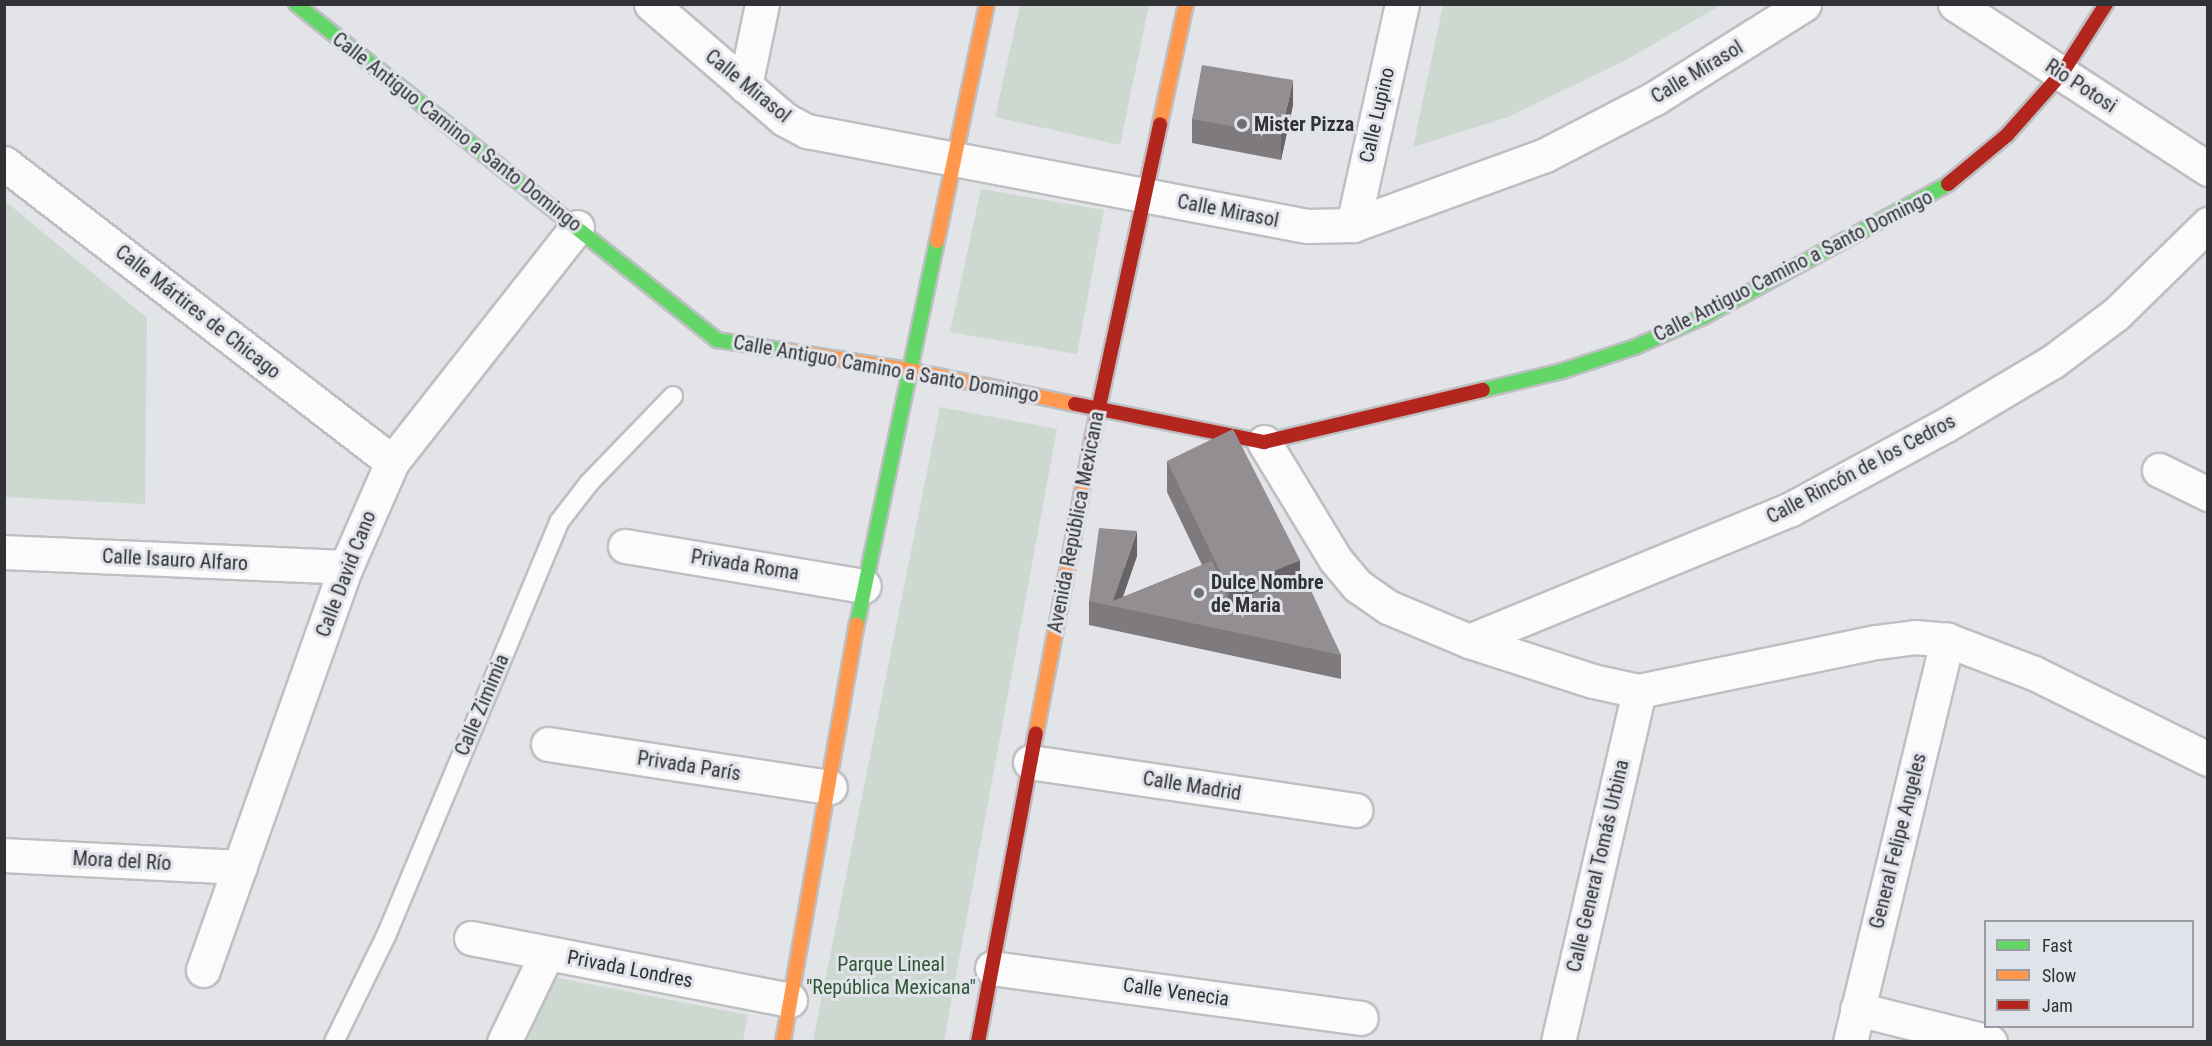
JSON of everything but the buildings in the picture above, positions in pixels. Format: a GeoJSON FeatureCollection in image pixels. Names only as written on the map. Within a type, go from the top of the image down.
{"type":"FeatureCollection","features":[{"type":"Feature","properties":{"kind":"main road","name":"Calle Antiguo Camino a Santo Domingo"},"geometry":{"type":"LineString","coordinates":[[296,4],[717,340],[909,370],[1098,406],[1264,442],[1562,371],[1635,347],[1702,317],[1959,178],[2007,135],[2062,74],[2106,4]]}},
{"type":"Feature","properties":{"kind":"main road"},"geometry":{"type":"LineString","coordinates":[[783,1041],[864,586],[987,4]]}},
{"type":"Feature","properties":{"kind":"main road","name":"Avenida República Mexicana"},"geometry":{"type":"LineString","coordinates":[[978,1041],[1098,406],[1186,4]]}},
{"type":"Feature","properties":{"kind":"street","name":"Calle Mirasol"},"geometry":{"type":"LineString","coordinates":[[651,4],[784,119],[807,131],[952,161],[1307,226],[1353,225],[1545,154],[1655,98],[1804,4]]}},
{"type":"Feature","properties":{"kind":"street"},"geometry":{"type":"LineString","coordinates":[[745,86],[762,4]]}},
{"type":"Feature","properties":{"kind":"street","name":"Calle Lupino"},"geometry":{"type":"LineString","coordinates":[[1353,225],[1402,4]]}},
{"type":"Feature","properties":{"kind":"street","name":"Rio Potosi"},"geometry":{"type":"LineString","coordinates":[[1955,4],[2208,169]]}},
{"type":"Feature","properties":{"kind":"street","name":"Calle Mártires de Chicago"},"geometry":{"type":"LineString","coordinates":[[4,163],[392,462]]}},
{"type":"Feature","properties":{"kind":"street","name":"Calle Rincón de los Cedros"},"geometry":{"type":"LineString","coordinates":[[1469,640],[1791,509],[1944,426],[2052,362],[2116,314],[2208,224]]}},
{"type":"Feature","properties":{"kind":"street","name":"Calle David Cano"},"geometry":{"type":"LineString","coordinates":[[203,970],[346,567],[392,462],[577,227]]}},
{"type":"Feature","properties":{"kind":"street"},"geometry":{"type":"LineString","coordinates":[[1264,442],[1335,559],[1358,586],[1388,607],[1469,640],[1593,681],[1639,690],[1876,642],[1915,637],[1947,640],[2034,673],[2208,759]]}},
{"type":"Feature","properties":{"kind":"street"},"geometry":{"type":"LineString","coordinates":[[2159,470],[2208,494]]}},
{"type":"Feature","properties":{"kind":"street","name":"Privada Roma"},"geometry":{"type":"LineString","coordinates":[[625,546],[864,586]]}},
{"type":"Feature","properties":{"kind":"street","name":"Calle Isauro Alfaro"},"geometry":{"type":"LineString","coordinates":[[4,552],[346,567]]}},
{"type":"Feature","properties":{"kind":"street","name":"General Felipe Angeles"},"geometry":{"type":"LineString","coordinates":[[1850,1041],[1947,640]]}},
{"type":"Feature","properties":{"kind":"street","name":"Calle General Tomás Urbina"},"geometry":{"type":"LineString","coordinates":[[1558,1041],[1639,690]]}},
{"type":"Feature","properties":{"kind":"street","name":"Privada París"},"geometry":{"type":"LineString","coordinates":[[548,744],[830,787]]}},
{"type":"Feature","properties":{"kind":"street","name":"Calle Madrid"},"geometry":{"type":"LineString","coordinates":[[1030,762],[1354,810]]}},
{"type":"Feature","properties":{"kind":"street","name":"Mora del Río"},"geometry":{"type":"LineString","coordinates":[[4,855],[240,867]]}},
{"type":"Feature","properties":{"kind":"street","name":"Privada Londres"},"geometry":{"type":"LineString","coordinates":[[471,938],[790,1000]]}},
{"type":"Feature","properties":{"kind":"street"},"geometry":{"type":"LineString","coordinates":[[504,1041],[547,953]]}},
{"type":"Feature","properties":{"kind":"street","name":"Calle Venecia"},"geometry":{"type":"LineString","coordinates":[[992,968],[1360,1018]]}},
{"type":"Feature","properties":{"kind":"street"},"geometry":{"type":"LineString","coordinates":[[1857,1009],[1990,1041]]}},
{"type":"Feature","properties":{"kind":"lane","name":"Calle Zimimia"},"geometry":{"type":"LineString","coordinates":[[334,1041],[386,936],[559,522],[590,483],[674,396]]}},
{"type":"Feature","properties":{"kind":"green space"},"geometry":{"type":"Polygon","coordinates":[[[1443,4],[1721,5],[1626,60],[1508,117],[1413,147],[1443,4]]]}},
{"type":"Feature","properties":{"kind":"green space"},"geometry":{"type":"Polygon","coordinates":[[[1020,5],[1149,5],[1120,145],[995,117],[1020,5]]]}},
{"type":"Feature","properties":{"kind":"green space"},"geometry":{"type":"Polygon","coordinates":[[[981,189],[1104,210],[1077,354],[950,332],[981,189]]]}},
{"type":"Feature","properties":{"kind":"green space"},"geometry":{"type":"Polygon","coordinates":[[[5,201],[147,318],[145,504],[5,497],[5,201]]]}},
{"type":"Feature","properties":{"kind":"green space","name":"Parque Lineal \"República Mexicana\""},"geometry":{"type":"Polygon","coordinates":[[[940,407],[1057,429],[944,1041],[813,1041],[940,407]]]}},
{"type":"Feature","properties":{"kind":"green space"},"geometry":{"type":"Polygon","coordinates":[[[553,977],[748,1015],[743,1041],[527,1042],[553,977]]]}},
{"type":"Feature","properties":{"kind":"traffic: fast"},"geometry":{"type":"LineString","coordinates":[[296,4],[717,340],[788,351]]}},
{"type":"Feature","properties":{"kind":"traffic: fast"},"geometry":{"type":"LineString","coordinates":[[1483,390],[1562,371],[1635,347],[1703,317],[1948,184]]}},
{"type":"Feature","properties":{"kind":"traffic: fast"},"geometry":{"type":"LineString","coordinates":[[857,624],[937,241]]}},
{"type":"Feature","properties":{"kind":"traffic: slow"},"geometry":{"type":"LineString","coordinates":[[937,241],[987,4]]}},
{"type":"Feature","properties":{"kind":"traffic: slow"},"geometry":{"type":"LineString","coordinates":[[1160,124],[1186,4]]}},
{"type":"Feature","properties":{"kind":"traffic: slow"},"geometry":{"type":"LineString","coordinates":[[788,351],[909,370],[1075,404]]}},
{"type":"Feature","properties":{"kind":"traffic: slow"},"geometry":{"type":"LineString","coordinates":[[1036,733],[1092,439]]}},
{"type":"Feature","properties":{"kind":"traffic: slow"},"geometry":{"type":"LineString","coordinates":[[783,1042],[857,624]]}},
{"type":"Feature","properties":{"kind":"traffic: jam"},"geometry":{"type":"LineString","coordinates":[[1948,184],[2007,135],[2062,73],[2106,4]]}},
{"type":"Feature","properties":{"kind":"traffic: jam"},"geometry":{"type":"LineString","coordinates":[[1092,439],[1160,124]]}},
{"type":"Feature","properties":{"kind":"traffic: jam"},"geometry":{"type":"LineString","coordinates":[[1075,404],[1264,442],[1483,390]]}},
{"type":"Feature","properties":{"kind":"traffic: jam"},"geometry":{"type":"LineString","coordinates":[[978,1042],[1036,733]]}},
{"type":"Feature","properties":{"kind":"place","name":"Mister Pizza"},"geometry":{"type":"Point","coordinates":[1242,124]}},
{"type":"Feature","properties":{"kind":"place","name":"Dulce Nombre de Maria"},"geometry":{"type":"Point","coordinates":[1199,593]}}]}
